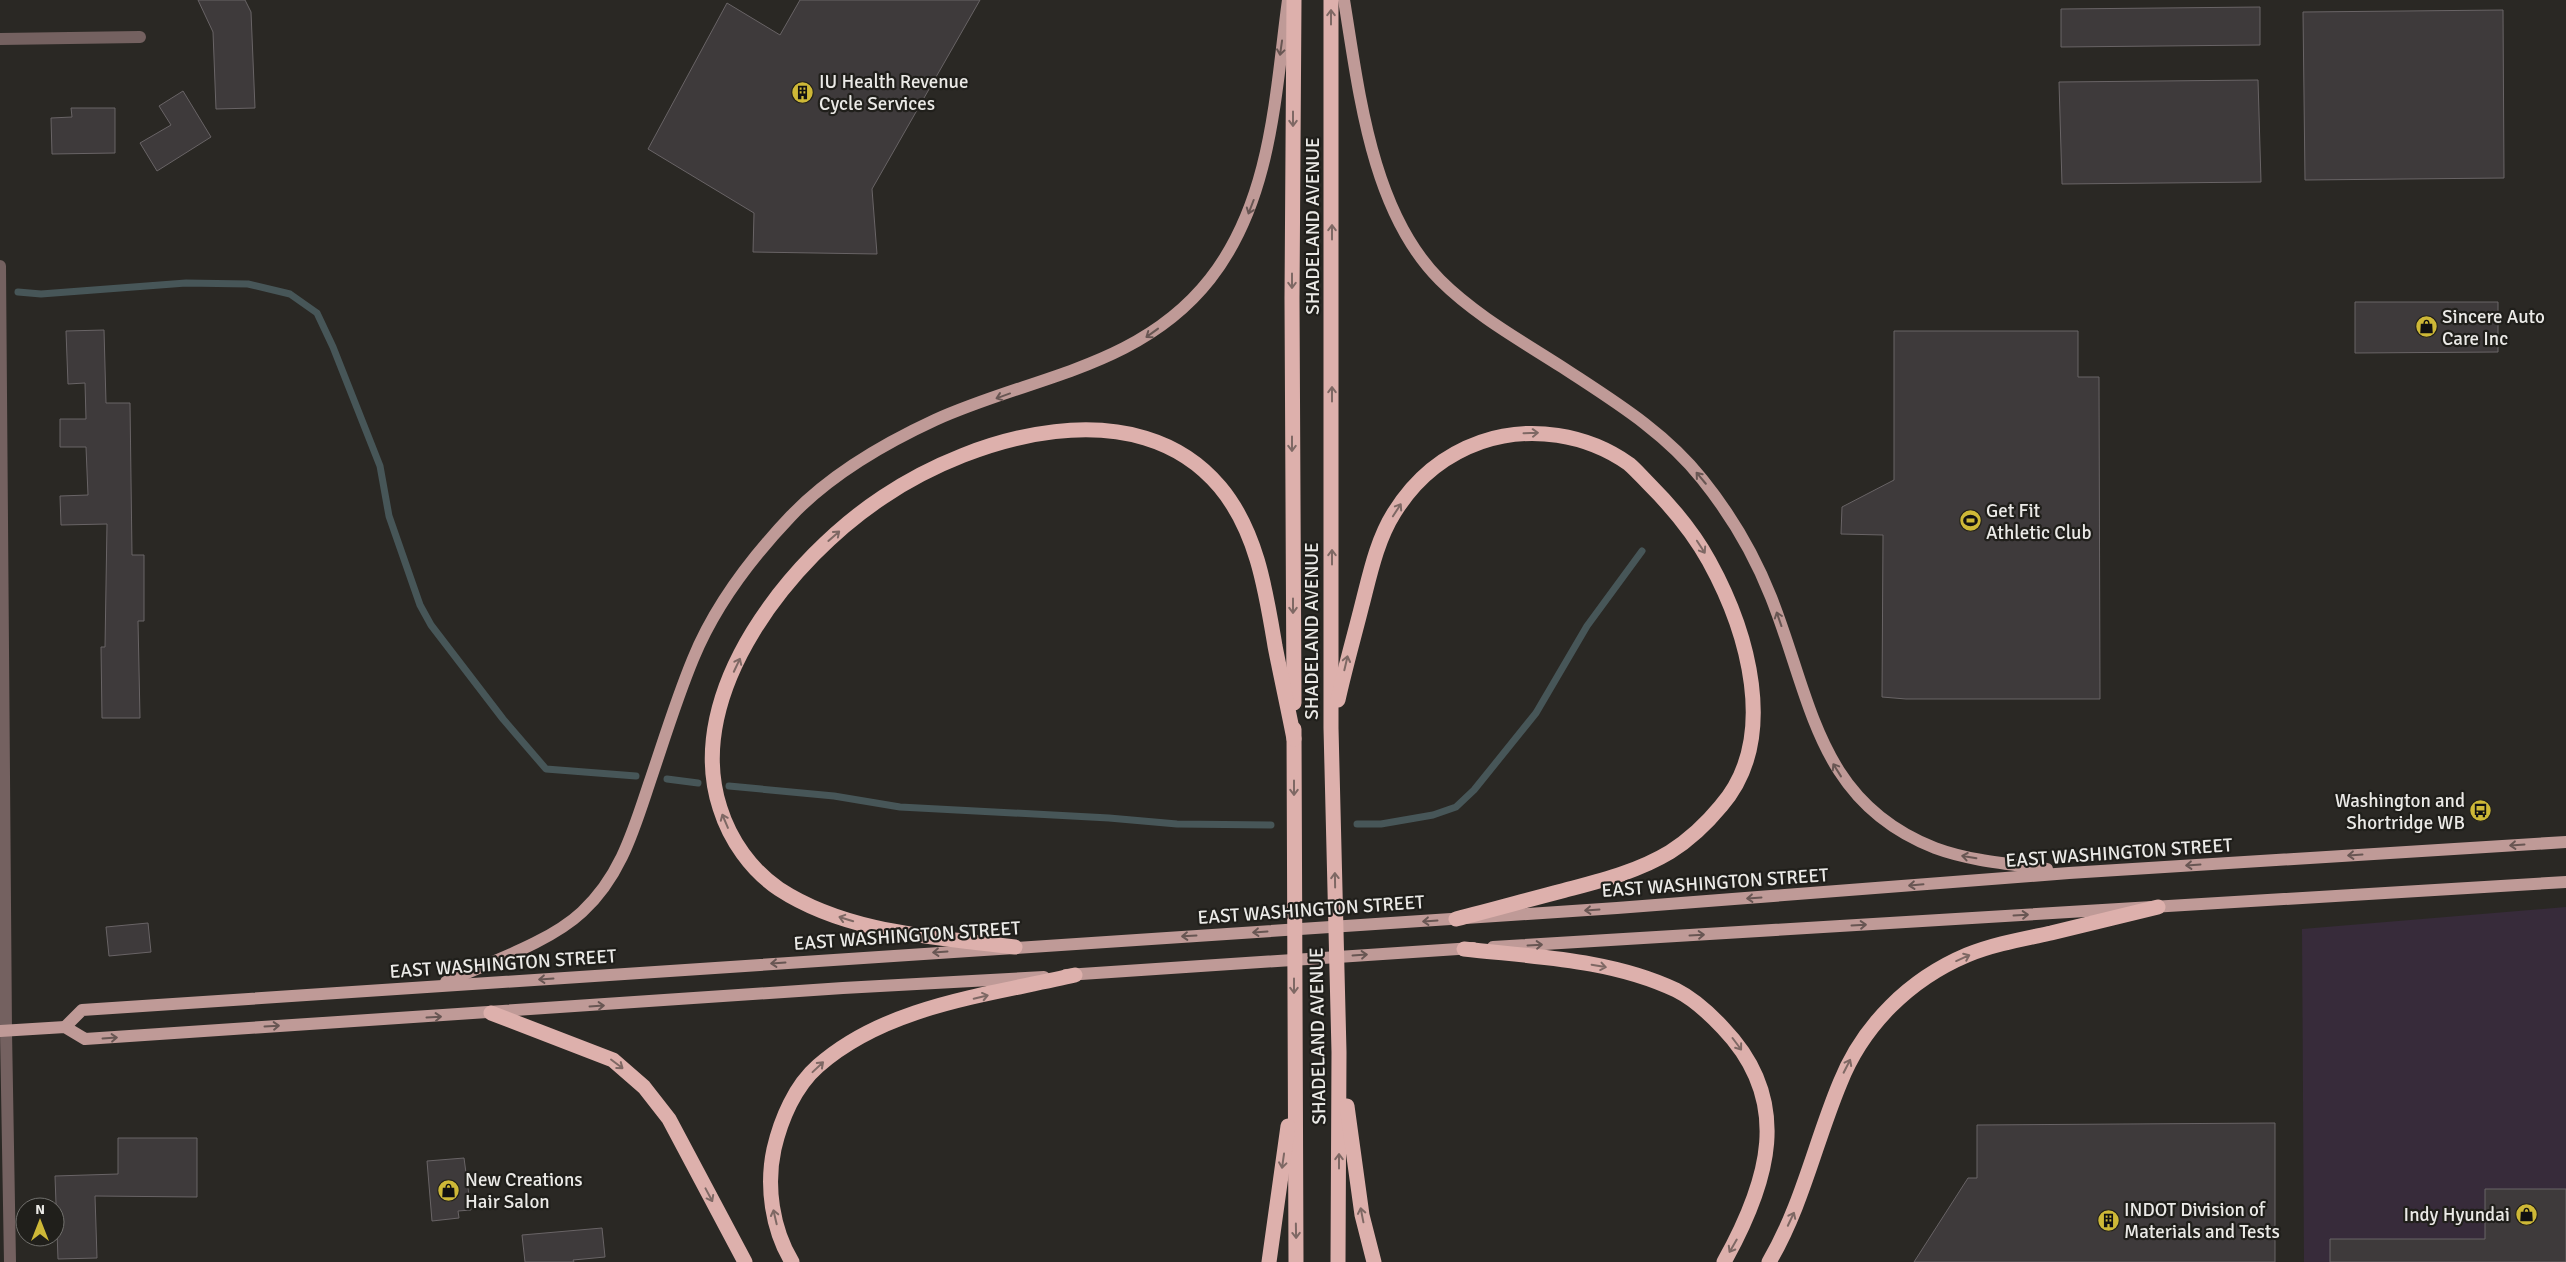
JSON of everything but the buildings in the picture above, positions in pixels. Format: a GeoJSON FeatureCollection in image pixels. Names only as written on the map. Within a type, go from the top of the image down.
{"type":"FeatureCollection","features":[{"type":"Feature","properties":{"kind":"highway","name":"SHADELAND AVENUE"},"geometry":{"type":"LineString","coordinates":[[1294,0],[1292,298],[1296,1262]]}},
{"type":"Feature","properties":{"kind":"highway","name":"SHADELAND AVENUE"},"geometry":{"type":"LineString","coordinates":[[1331,0],[1331,728],[1339,1052],[1338,1262]]}},
{"type":"Feature","properties":{"kind":"highway"},"geometry":{"type":"LineString","coordinates":[[1015,946],[899,932],[847,920],[814,908],[776,887],[761,874],[738,847],[724,820],[713,780],[711,750],[716,716],[729,681],[757,626],[780,594],[824,544],[858,515],[905,484],[955,459],[1008,441],[1037,435],[1094,429],[1139,435],[1172,448],[1189,458],[1219,485],[1234,507],[1251,544],[1264,582],[1294,740]]}},
{"type":"Feature","properties":{"kind":"highway"},"geometry":{"type":"LineString","coordinates":[[1331,728],[1356,622],[1385,532],[1394,514],[1414,486],[1432,468],[1449,456],[1467,447],[1506,435],[1536,432],[1581,439],[1608,451],[1630,465],[1666,500],[1694,537],[1710,562],[1727,599],[1741,637],[1748,672],[1753,708],[1751,738],[1743,768],[1735,786],[1724,803],[1694,834],[1656,860],[1600,881],[1456,919]]}},
{"type":"Feature","properties":{"kind":"highway"},"geometry":{"type":"LineString","coordinates":[[1769,1262],[1796,1210],[1843,1074],[1859,1044],[1881,1016],[1903,995],[1944,966],[1968,955],[2000,945],[2158,907]]}},
{"type":"Feature","properties":{"kind":"highway"},"geometry":{"type":"LineString","coordinates":[[1464,949],[1586,964],[1637,976],[1678,991],[1711,1015],[1731,1036],[1747,1057],[1756,1075],[1767,1120],[1768,1140],[1760,1185],[1738,1236],[1724,1262]]}},
{"type":"Feature","properties":{"kind":"highway"},"geometry":{"type":"LineString","coordinates":[[792,1262],[779,1232],[773,1207],[771,1188],[773,1156],[788,1108],[817,1067],[860,1037],[910,1015],[1076,975]]}},
{"type":"Feature","properties":{"kind":"highway"},"geometry":{"type":"LineString","coordinates":[[491,1013],[613,1060],[644,1086],[669,1119],[745,1262]]}},
{"type":"Feature","properties":{"kind":"highway"},"geometry":{"type":"LineString","coordinates":[[1339,1052],[1362,1216],[1374,1262]]}},
{"type":"Feature","properties":{"kind":"highway"},"geometry":{"type":"LineString","coordinates":[[1269,1262],[1294,1078]]}},
{"type":"Feature","properties":{"kind":"main road"},"geometry":{"type":"LineString","coordinates":[[439,986],[551,935],[582,912],[604,889],[629,844],[686,675],[703,637],[728,593],[745,568],[800,507],[839,475],[873,452],[909,432],[937,419],[1091,364],[1129,347],[1164,324],[1202,289],[1227,256],[1237,238],[1257,190],[1270,130],[1288,0]]}},
{"type":"Feature","properties":{"kind":"main road"},"geometry":{"type":"LineString","coordinates":[[1344,0],[1358,81],[1375,158],[1393,208],[1407,235],[1437,277],[1475,311],[1623,407],[1656,432],[1700,475],[1742,534],[1760,571],[1818,732],[1842,777],[1877,814],[1910,836],[1932,847],[1957,856],[2069,873]]}},
{"type":"Feature","properties":{"kind":"main road","name":"EAST WASHINGTON STREET"},"geometry":{"type":"LineString","coordinates":[[65,1027],[82,1010],[1015,946],[1456,919],[2069,873],[2566,842]]}},
{"type":"Feature","properties":{"kind":"main road"},"geometry":{"type":"LineString","coordinates":[[3,1031],[65,1027],[85,1039],[844,988],[2566,882]]}},
{"type":"Feature","properties":{"kind":"street"},"geometry":{"type":"LineString","coordinates":[[0,39],[140,37]]}},
{"type":"Feature","properties":{"kind":"street"},"geometry":{"type":"LineString","coordinates":[[0,266],[3,1031],[10,1262]]}},
{"type":"Feature","properties":{"kind":"shaded area"},"geometry":{"type":"Polygon","coordinates":[[[2566,907],[2566,1262],[2304,1262],[2302,929],[2566,907]]]}},
{"type":"Feature","properties":{"kind":"waterway"},"geometry":{"type":"LineString","coordinates":[[18,292],[41,294],[186,283],[248,284],[290,294],[317,313],[333,347],[380,466],[389,516],[420,605],[431,625],[503,719],[546,769],[636,776]]}},
{"type":"Feature","properties":{"kind":"waterway"},"geometry":{"type":"LineString","coordinates":[[1357,824],[1381,824],[1433,815],[1456,807],[1474,790],[1536,713],[1587,626],[1642,551]]}},
{"type":"Feature","properties":{"kind":"waterway"},"geometry":{"type":"LineString","coordinates":[[667,779],[698,783]]}},
{"type":"Feature","properties":{"kind":"waterway"},"geometry":{"type":"LineString","coordinates":[[729,786],[834,796],[900,807],[1109,818],[1177,824],[1271,825]]}},
{"type":"Feature","properties":{"kind":"place","name":"IU Health Revenue Cycle Services"},"geometry":{"type":"Point","coordinates":[803,92]}},
{"type":"Feature","properties":{"kind":"place","name":"Sincere Auto Care Inc"},"geometry":{"type":"Point","coordinates":[2426,327]}},
{"type":"Feature","properties":{"kind":"place","name":"Get Fit Athletic Club"},"geometry":{"type":"Point","coordinates":[1970,521]}},
{"type":"Feature","properties":{"kind":"place","name":"Washington and Shortridge WB"},"geometry":{"type":"Point","coordinates":[2481,811]}},
{"type":"Feature","properties":{"kind":"place","name":"New Creations Hair Salon"},"geometry":{"type":"Point","coordinates":[449,1190]}},
{"type":"Feature","properties":{"kind":"place","name":"Indy Hyundai"},"geometry":{"type":"Point","coordinates":[2526,1214]}},
{"type":"Feature","properties":{"kind":"place","name":"INDOT Division of Materials and Tests"},"geometry":{"type":"Point","coordinates":[2108,1220]}}]}
